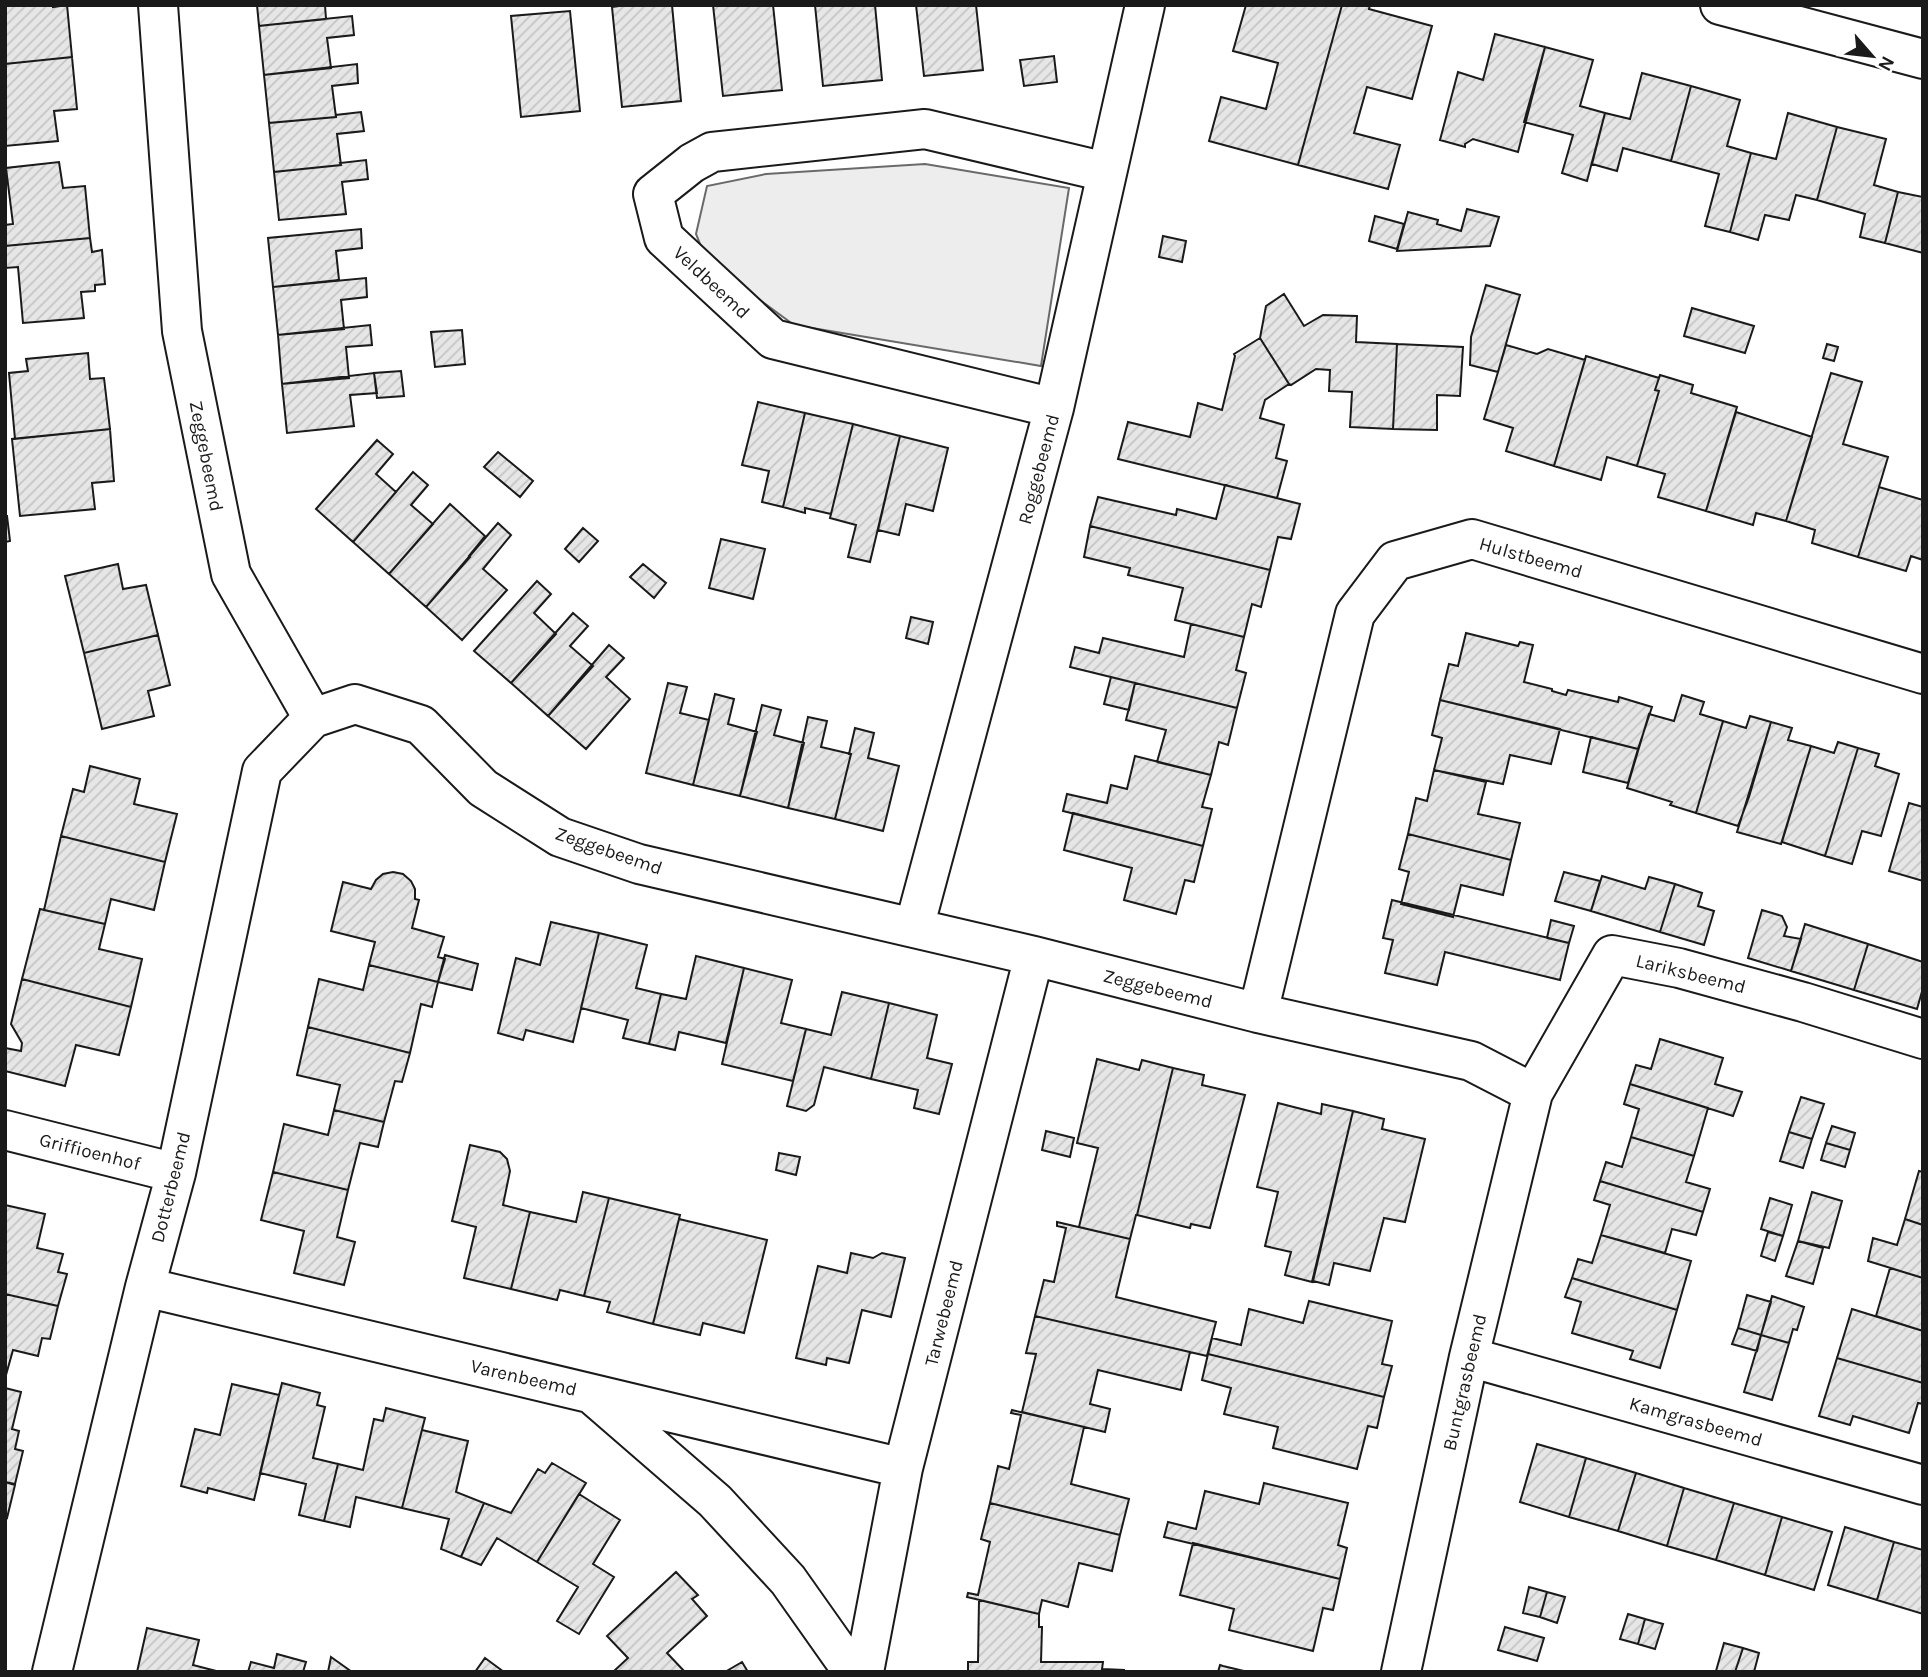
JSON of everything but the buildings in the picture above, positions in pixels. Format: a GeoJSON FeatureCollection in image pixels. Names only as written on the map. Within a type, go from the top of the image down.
{"type":"FeatureCollection","features":[{"type":"Feature","properties":{"kind":"street","name":"Zeggebeemd"},"geometry":{"type":"LineString","coordinates":[[158,5],[182,331],[231,574],[313,718],[355,704],[421,725],[482,788],[560,837],[639,864],[1034,956],[1258,1013],[1471,1060],[1533,1093]]}},
{"type":"Feature","properties":{"kind":"street","name":"Roggebeemd"},"geometry":{"type":"LineString","coordinates":[[914,928],[1054,408],[1145,5]]}},
{"type":"Feature","properties":{"kind":"street"},"geometry":{"type":"LineString","coordinates":[[1720,5],[1923,59]]}},
{"type":"Feature","properties":{"kind":"street","name":"Veldbeemd"},"geometry":{"type":"LineString","coordinates":[[1054,408],[773,339],[664,237],[653,194],[692,163],[712,152],[925,129],[1107,172]]}},
{"type":"Feature","properties":{"kind":"street","name":"Hulstbeemd"},"geometry":{"type":"LineString","coordinates":[[1258,1013],[1355,614],[1395,561],[1472,539],[1923,674]]}},
{"type":"Feature","properties":{"kind":"street","name":"Dotterbeemd"},"geometry":{"type":"LineString","coordinates":[[52,1672],[145,1287],[176,1173],[262,771],[313,718]]}},
{"type":"Feature","properties":{"kind":"street","name":"Lariksbeemd"},"geometry":{"type":"LineString","coordinates":[[1533,1093],[1612,955],[1679,968],[1923,1039]]}},
{"type":"Feature","properties":{"kind":"street","name":"Tarwebeemd"},"geometry":{"type":"LineString","coordinates":[[864,1672],[903,1468],[1034,956]]}},
{"type":"Feature","properties":{"kind":"street","name":"Buntgrasbeemd"},"geometry":{"type":"LineString","coordinates":[[1401,1672],[1469,1357],[1533,1093]]}},
{"type":"Feature","properties":{"kind":"street","name":"Griffioenhof"},"geometry":{"type":"LineString","coordinates":[[5,1130],[176,1173]]}},
{"type":"Feature","properties":{"kind":"street","name":"Varenbeemd"},"geometry":{"type":"LineString","coordinates":[[145,1287],[903,1468]]}},
{"type":"Feature","properties":{"kind":"street","name":"Kamgrasbeemd"},"geometry":{"type":"LineString","coordinates":[[1469,1357],[1923,1485]]}},
{"type":"Feature","properties":{"kind":"street"},"geometry":{"type":"LineString","coordinates":[[591,1394],[715,1502],[788,1580],[853,1672]]}},
{"type":"Feature","properties":{"kind":"shaded area"},"geometry":{"type":"Polygon","coordinates":[[[925,164],[1069,188],[1041,366],[794,325],[707,261],[696,234],[707,186],[766,174],[925,164]]]}}]}
